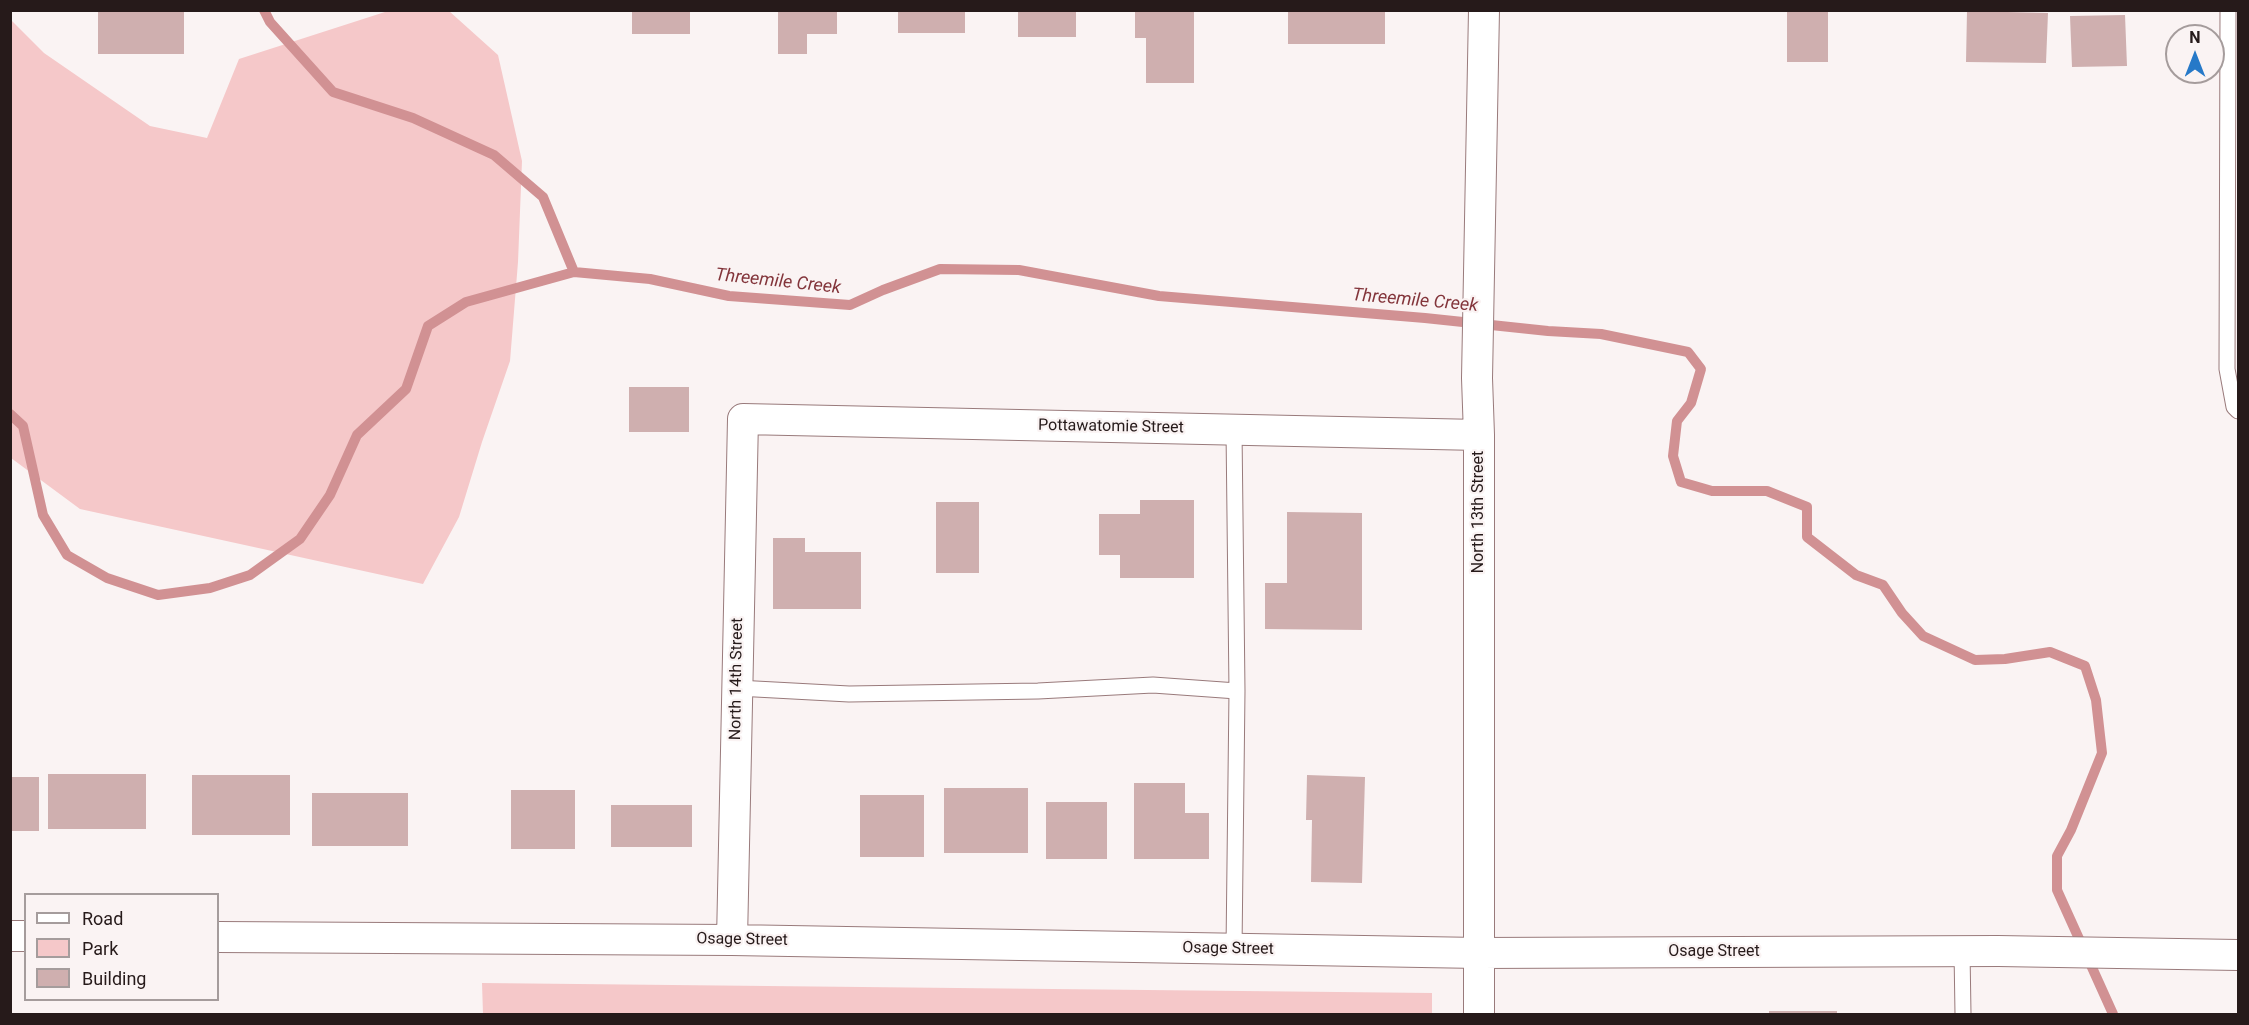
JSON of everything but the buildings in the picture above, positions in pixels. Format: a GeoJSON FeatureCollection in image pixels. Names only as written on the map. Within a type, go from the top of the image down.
{"type":"FeatureCollection","features":[{"type":"Feature","properties":{"kind":"street","name":"North 13th Street"},"geometry":{"type":"LineString","coordinates":[[1479,1014],[1479,435],[1477,378],[1484,10]]}},
{"type":"Feature","properties":{"kind":"street","name":"Pottawatomie Street"},"geometry":{"type":"LineString","coordinates":[[743,418],[1479,435]]}},
{"type":"Feature","properties":{"kind":"street","name":"North 14th Street"},"geometry":{"type":"LineString","coordinates":[[732,940],[743,418]]}},
{"type":"Feature","properties":{"kind":"street","name":"Osage Street"},"geometry":{"type":"LineString","coordinates":[[219,937],[732,940],[1479,953],[1998,951],[2238,955]]}},
{"type":"Feature","properties":{"kind":"lane"},"geometry":{"type":"LineString","coordinates":[[2228,10],[2227,369],[2234,407],[2238,411]]}},
{"type":"Feature","properties":{"kind":"lane"},"geometry":{"type":"LineString","coordinates":[[1234,430],[1237,691],[1234,949]]}},
{"type":"Feature","properties":{"kind":"lane"},"geometry":{"type":"LineString","coordinates":[[737,688],[849,694],[1038,691],[1154,685],[1237,691]]}},
{"type":"Feature","properties":{"kind":"lane"},"geometry":{"type":"LineString","coordinates":[[1962,951],[1963,1014]]}},
{"type":"Feature","properties":{"kind":"green space"},"geometry":{"type":"Polygon","coordinates":[[[388,11],[449,11],[498,55],[522,161],[518,262],[510,361],[459,517],[423,584],[80,509],[11,458],[11,20],[44,53],[150,126],[207,138],[239,59],[388,11]]]}},
{"type":"Feature","properties":{"kind":"green space"},"geometry":{"type":"Polygon","coordinates":[[[482,983],[1432,993],[1432,1014],[483,1014],[482,983]]]}},
{"type":"Feature","properties":{"kind":"waterway","name":"Threemile Creek"},"geometry":{"type":"LineString","coordinates":[[264,10],[270,22],[333,92],[413,118],[494,155],[543,197],[574,272],[650,279],[729,296],[850,305],[940,269],[1019,270],[1159,296],[1601,334],[1688,352],[1701,369],[1691,403],[1677,421],[1673,456],[1681,482],[1712,491],[1767,491],[1807,507],[1807,537],[1856,575],[1883,585],[1902,613],[1923,636],[1975,660],[2005,659],[2050,652],[2085,666],[2096,700],[2102,753],[2071,830],[2057,856],[2057,890],[2113,1014]]}},
{"type":"Feature","properties":{"kind":"waterway"},"geometry":{"type":"LineString","coordinates":[[10,414],[23,426],[43,515],[67,555],[107,578],[158,595],[210,588],[250,575],[300,539],[330,495],[357,435],[406,389],[428,326],[466,302],[574,272]]}}]}
